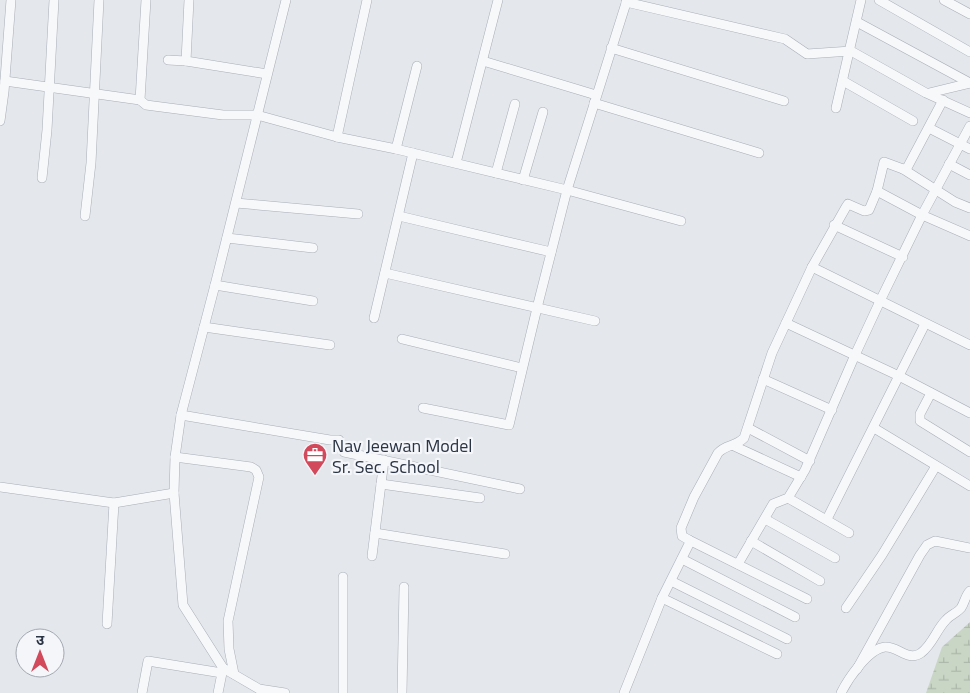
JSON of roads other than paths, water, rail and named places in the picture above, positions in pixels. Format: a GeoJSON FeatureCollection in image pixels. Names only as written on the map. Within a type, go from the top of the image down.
{"type":"FeatureCollection","features":[{"type":"Feature","properties":{"kind":"street"},"geometry":{"type":"LineString","coordinates":[[0,121],[11,0]]}},
{"type":"Feature","properties":{"kind":"street"},"geometry":{"type":"LineString","coordinates":[[42,178],[50,87],[54,0]]}},
{"type":"Feature","properties":{"kind":"street"},"geometry":{"type":"LineString","coordinates":[[85,216],[90,163],[99,0]]}},
{"type":"Feature","properties":{"kind":"street"},"geometry":{"type":"LineString","coordinates":[[140,100],[146,0]]}},
{"type":"Feature","properties":{"kind":"street"},"geometry":{"type":"LineString","coordinates":[[186,61],[189,0]]}},
{"type":"Feature","properties":{"kind":"street"},"geometry":{"type":"LineString","coordinates":[[218,693],[223,670],[183,605],[174,493],[175,457],[181,415],[216,285],[286,0]]}},
{"type":"Feature","properties":{"kind":"street"},"geometry":{"type":"LineString","coordinates":[[836,108],[861,0]]}},
{"type":"Feature","properties":{"kind":"street"},"geometry":{"type":"LineString","coordinates":[[879,0],[970,52]]}},
{"type":"Feature","properties":{"kind":"street"},"geometry":{"type":"LineString","coordinates":[[944,0],[970,14]]}},
{"type":"Feature","properties":{"kind":"street"},"geometry":{"type":"LineString","coordinates":[[337,136],[364,1]]}},
{"type":"Feature","properties":{"kind":"street"},"geometry":{"type":"LineString","coordinates":[[456,163],[483,61],[495,1]]}},
{"type":"Feature","properties":{"kind":"street"},"geometry":{"type":"LineString","coordinates":[[422,408],[510,425],[522,368],[567,190],[626,1],[785,38],[807,54],[850,50],[926,93],[970,113]]}},
{"type":"Feature","properties":{"kind":"street"},"geometry":{"type":"LineString","coordinates":[[857,22],[970,83]]}},
{"type":"Feature","properties":{"kind":"street"},"geometry":{"type":"LineString","coordinates":[[612,48],[784,101]]}},
{"type":"Feature","properties":{"kind":"street"},"geometry":{"type":"LineString","coordinates":[[168,60],[186,61],[268,74]]}},
{"type":"Feature","properties":{"kind":"street"},"geometry":{"type":"LineString","coordinates":[[483,61],[759,153]]}},
{"type":"Feature","properties":{"kind":"street"},"geometry":{"type":"LineString","coordinates":[[396,149],[417,66]]}},
{"type":"Feature","properties":{"kind":"street"},"geometry":{"type":"LineString","coordinates":[[5,81],[140,100],[146,105],[153,106],[223,115],[257,115],[337,136],[567,190],[682,221]]}},
{"type":"Feature","properties":{"kind":"street"},"geometry":{"type":"LineString","coordinates":[[843,81],[914,121]]}},
{"type":"Feature","properties":{"kind":"street"},"geometry":{"type":"LineString","coordinates":[[926,93],[932,94],[970,83]]}},
{"type":"Feature","properties":{"kind":"street"},"geometry":{"type":"LineString","coordinates":[[903,169],[907,168],[943,100]]}},
{"type":"Feature","properties":{"kind":"street"},"geometry":{"type":"LineString","coordinates":[[496,173],[515,104]]}},
{"type":"Feature","properties":{"kind":"street"},"geometry":{"type":"LineString","coordinates":[[523,180],[543,112]]}},
{"type":"Feature","properties":{"kind":"street"},"geometry":{"type":"LineString","coordinates":[[738,564],[773,504],[788,498],[810,461],[881,299],[922,215],[970,126]]}},
{"type":"Feature","properties":{"kind":"street"},"geometry":{"type":"LineString","coordinates":[[928,128],[970,149]]}},
{"type":"Feature","properties":{"kind":"street"},"geometry":{"type":"LineString","coordinates":[[374,318],[413,153]]}},
{"type":"Feature","properties":{"kind":"street"},"geometry":{"type":"LineString","coordinates":[[807,599],[689,540],[682,536],[680,528],[694,497],[718,453],[722,448],[734,446],[744,438],[772,353],[812,266],[834,225],[848,204],[864,211],[869,210],[877,191],[884,162],[903,169],[955,202],[970,208]]}},
{"type":"Feature","properties":{"kind":"street"},"geometry":{"type":"LineString","coordinates":[[949,164],[970,175]]}},
{"type":"Feature","properties":{"kind":"street"},"geometry":{"type":"LineString","coordinates":[[877,191],[922,215],[970,236]]}},
{"type":"Feature","properties":{"kind":"street"},"geometry":{"type":"LineString","coordinates":[[236,203],[358,214]]}},
{"type":"Feature","properties":{"kind":"street"},"geometry":{"type":"LineString","coordinates":[[399,216],[552,252]]}},
{"type":"Feature","properties":{"kind":"street"},"geometry":{"type":"LineString","coordinates":[[834,225],[903,257]]}},
{"type":"Feature","properties":{"kind":"street"},"geometry":{"type":"LineString","coordinates":[[227,238],[313,248]]}},
{"type":"Feature","properties":{"kind":"street"},"geometry":{"type":"LineString","coordinates":[[812,266],[970,345]]}},
{"type":"Feature","properties":{"kind":"street"},"geometry":{"type":"LineString","coordinates":[[385,273],[595,321]]}},
{"type":"Feature","properties":{"kind":"street"},"geometry":{"type":"LineString","coordinates":[[216,285],[313,301]]}},
{"type":"Feature","properties":{"kind":"street"},"geometry":{"type":"LineString","coordinates":[[786,323],[899,376],[970,413]]}},
{"type":"Feature","properties":{"kind":"street"},"geometry":{"type":"LineString","coordinates":[[828,519],[925,324]]}},
{"type":"Feature","properties":{"kind":"street"},"geometry":{"type":"LineString","coordinates":[[204,327],[330,345]]}},
{"type":"Feature","properties":{"kind":"street"},"geometry":{"type":"LineString","coordinates":[[402,339],[522,368]]}},
{"type":"Feature","properties":{"kind":"street"},"geometry":{"type":"LineString","coordinates":[[763,379],[832,410]]}},
{"type":"Feature","properties":{"kind":"street"},"geometry":{"type":"LineString","coordinates":[[931,393],[920,414],[920,421],[970,452]]}},
{"type":"Feature","properties":{"kind":"street"},"geometry":{"type":"LineString","coordinates":[[181,415],[339,440],[344,452],[520,489]]}},
{"type":"Feature","properties":{"kind":"street"},"geometry":{"type":"LineString","coordinates":[[748,428],[810,461]]}},
{"type":"Feature","properties":{"kind":"street"},"geometry":{"type":"LineString","coordinates":[[874,428],[970,486]]}},
{"type":"Feature","properties":{"kind":"street"},"geometry":{"type":"LineString","coordinates":[[734,446],[801,477]]}},
{"type":"Feature","properties":{"kind":"street"},"geometry":{"type":"LineString","coordinates":[[175,457],[251,467],[256,470],[259,476],[228,620],[229,649],[234,674]]}},
{"type":"Feature","properties":{"kind":"street"},"geometry":{"type":"LineString","coordinates":[[372,556],[384,460]]}},
{"type":"Feature","properties":{"kind":"street"},"geometry":{"type":"LineString","coordinates":[[846,608],[882,555],[936,466]]}},
{"type":"Feature","properties":{"kind":"street"},"geometry":{"type":"LineString","coordinates":[[381,484],[480,498]]}},
{"type":"Feature","properties":{"kind":"street"},"geometry":{"type":"LineString","coordinates":[[0,488],[114,503],[174,493]]}},
{"type":"Feature","properties":{"kind":"street"},"geometry":{"type":"LineString","coordinates":[[788,498],[828,519],[849,533]]}},
{"type":"Feature","properties":{"kind":"street"},"geometry":{"type":"LineString","coordinates":[[106,624],[114,503]]}},
{"type":"Feature","properties":{"kind":"street"},"geometry":{"type":"LineString","coordinates":[[765,519],[835,558]]}},
{"type":"Feature","properties":{"kind":"street"},"geometry":{"type":"LineString","coordinates":[[374,533],[505,554]]}},
{"type":"Feature","properties":{"kind":"street"},"geometry":{"type":"LineString","coordinates":[[624,693],[662,598],[689,544],[689,540]]}},
{"type":"Feature","properties":{"kind":"street"},"geometry":{"type":"LineString","coordinates":[[751,541],[820,581]]}},
{"type":"Feature","properties":{"kind":"street"},"geometry":{"type":"LineString","coordinates":[[841,693],[857,669],[927,545],[935,541],[970,548]]}},
{"type":"Feature","properties":{"kind":"street"},"geometry":{"type":"LineString","coordinates":[[682,559],[795,617]]}},
{"type":"Feature","properties":{"kind":"street"},"geometry":{"type":"LineString","coordinates":[[343,693],[344,577]]}},
{"type":"Feature","properties":{"kind":"street"},"geometry":{"type":"LineString","coordinates":[[671,581],[787,639]]}},
{"type":"Feature","properties":{"kind":"street"},"geometry":{"type":"LineString","coordinates":[[402,693],[404,587]]}},
{"type":"Feature","properties":{"kind":"street"},"geometry":{"type":"LineString","coordinates":[[857,669],[873,652],[880,648],[894,648],[905,655],[915,656],[920,654],[928,646],[946,619],[961,607],[966,594],[970,591]]}},
{"type":"Feature","properties":{"kind":"street"},"geometry":{"type":"LineString","coordinates":[[662,598],[777,654]]}},
{"type":"Feature","properties":{"kind":"street"},"geometry":{"type":"LineString","coordinates":[[142,693],[148,661],[223,670],[234,674],[259,689],[285,693]]}},
{"type":"Feature","properties":{"kind":"place","name":"Nav Jeewan Model Sr. Sec. School"},"geometry":{"type":"Point","coordinates":[315,476]}}]}
